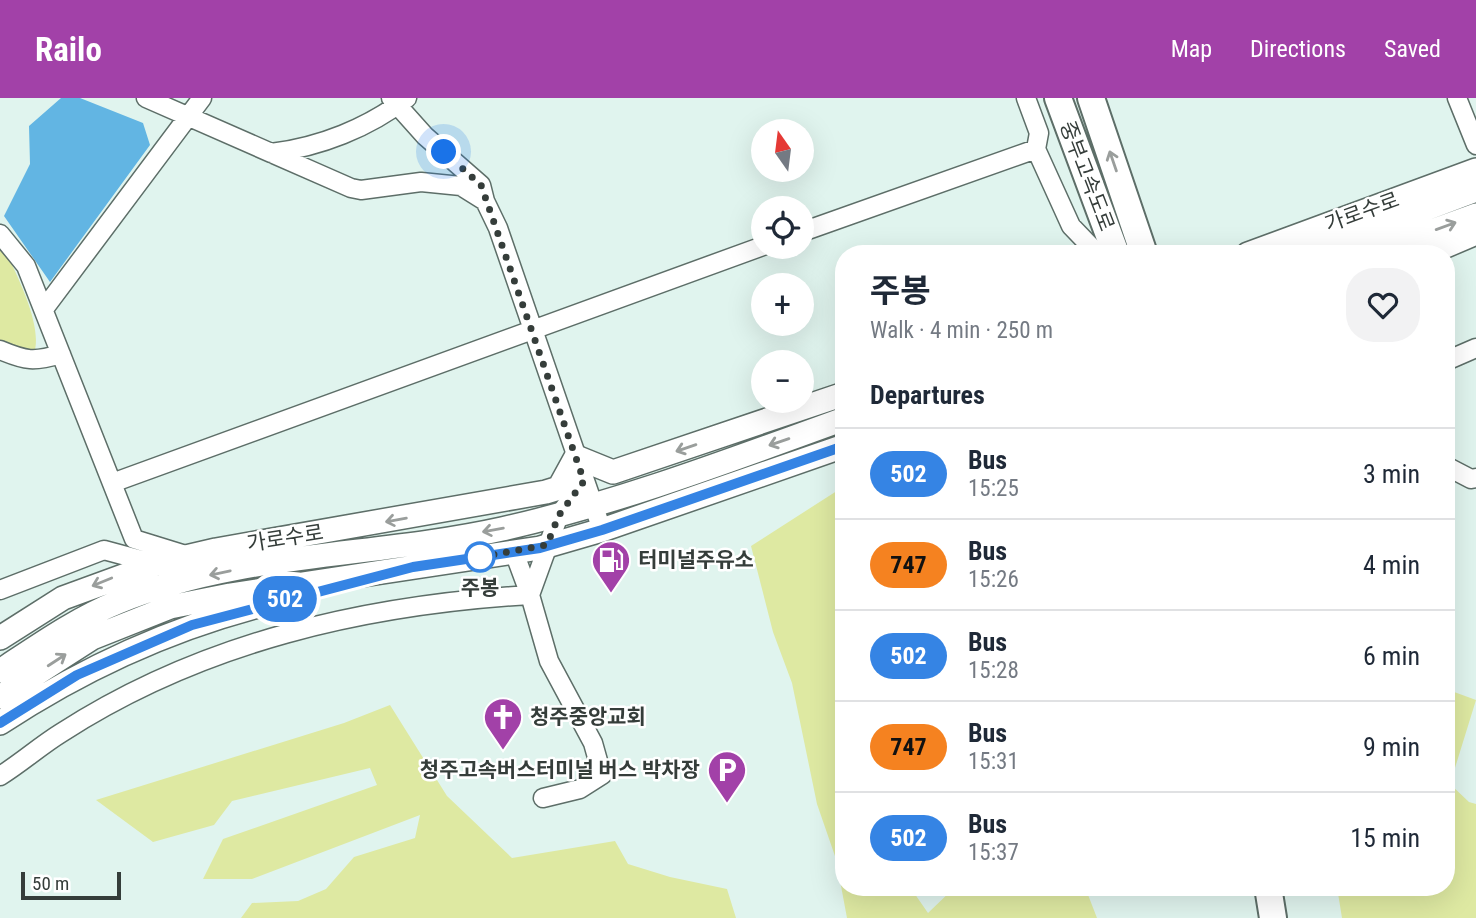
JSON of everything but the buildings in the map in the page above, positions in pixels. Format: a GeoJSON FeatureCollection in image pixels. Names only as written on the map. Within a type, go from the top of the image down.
{"type":"FeatureCollection","features":[{"type":"Feature","properties":{"kind":"highway","name":"중부고속도로"},"geometry":{"type":"LineString","coordinates":[[1058,98],[1113,245]]}},
{"type":"Feature","properties":{"kind":"highway","name":"중부고속도로"},"geometry":{"type":"LineString","coordinates":[[1091,98],[1141,245]]}},
{"type":"Feature","properties":{"kind":"highway"},"geometry":{"type":"LineString","coordinates":[[1269,896],[1273,918]]}},
{"type":"Feature","properties":{"kind":"highway"},"geometry":{"type":"LineString","coordinates":[[1288,896],[1292,918]]}},
{"type":"Feature","properties":{"kind":"main road","name":"가로수로"},"geometry":{"type":"LineString","coordinates":[[1272,245],[1476,170]]}},
{"type":"Feature","properties":{"kind":"main road","name":"가로수로"},"geometry":{"type":"LineString","coordinates":[[1330,245],[1476,190]]}},
{"type":"Feature","properties":{"kind":"main road","name":"가로수로"},"geometry":{"type":"LineString","coordinates":[[1394,245],[1476,215]]}},
{"type":"Feature","properties":{"kind":"main road"},"geometry":{"type":"LineString","coordinates":[[1448,245],[1476,233]]}},
{"type":"Feature","properties":{"kind":"main road","name":"가로수로"},"geometry":{"type":"LineString","coordinates":[[613,472],[835,397]]}},
{"type":"Feature","properties":{"kind":"main road","name":"가로수로"},"geometry":{"type":"LineString","coordinates":[[0,671],[52,636],[117,602],[169,584],[228,571],[499,530],[593,505],[835,422]]}},
{"type":"Feature","properties":{"kind":"main road"},"geometry":{"type":"LineString","coordinates":[[0,697],[92,638],[170,607],[230,595],[547,545],[602,530],[835,449]]}},
{"type":"Feature","properties":{"kind":"main road"},"geometry":{"type":"LineString","coordinates":[[559,488],[576,457],[613,472]]}},
{"type":"Feature","properties":{"kind":"main road","name":"가로수로"},"geometry":{"type":"LineString","coordinates":[[0,638],[63,598],[156,564],[559,488]]}},
{"type":"Feature","properties":{"kind":"main road"},"geometry":{"type":"LineString","coordinates":[[0,723],[77,675],[192,625],[413,567]]}},
{"type":"Feature","properties":{"kind":"street"},"geometry":{"type":"LineString","coordinates":[[146,98],[361,190],[421,182],[461,186],[485,201]]}},
{"type":"Feature","properties":{"kind":"street"},"geometry":{"type":"LineString","coordinates":[[44,309],[202,98]]}},
{"type":"Feature","properties":{"kind":"street"},"geometry":{"type":"LineString","coordinates":[[1026,98],[1039,133],[1036,149],[1071,226],[1089,245]]}},
{"type":"Feature","properties":{"kind":"street"},"geometry":{"type":"LineString","coordinates":[[1457,98],[1476,145]]}},
{"type":"Feature","properties":{"kind":"street"},"geometry":{"type":"LineString","coordinates":[[271,153],[304,149],[330,140],[399,100],[425,135],[481,185],[602,530]]}},
{"type":"Feature","properties":{"kind":"street"},"geometry":{"type":"LineString","coordinates":[[814,228],[1036,149]]}},
{"type":"Feature","properties":{"kind":"street"},"geometry":{"type":"LineString","coordinates":[[0,234],[26,266],[134,539],[188,556]]}},
{"type":"Feature","properties":{"kind":"street"},"geometry":{"type":"LineString","coordinates":[[112,483],[751,250]]}},
{"type":"Feature","properties":{"kind":"street"},"geometry":{"type":"LineString","coordinates":[[1455,357],[1476,348]]}},
{"type":"Feature","properties":{"kind":"street"},"geometry":{"type":"LineString","coordinates":[[0,350],[23,359],[39,361],[61,354]]}},
{"type":"Feature","properties":{"kind":"street"},"geometry":{"type":"LineString","coordinates":[[1455,471],[1471,479],[1476,478]]}},
{"type":"Feature","properties":{"kind":"street","name":"가로수로"},"geometry":{"type":"LineString","coordinates":[[559,488],[613,472]]}},
{"type":"Feature","properties":{"kind":"street"},"geometry":{"type":"LineString","coordinates":[[530,595],[559,515],[584,481]]}},
{"type":"Feature","properties":{"kind":"street"},"geometry":{"type":"LineString","coordinates":[[0,590],[104,550],[156,564]]}},
{"type":"Feature","properties":{"kind":"street"},"geometry":{"type":"LineString","coordinates":[[514,552],[549,661],[593,743],[602,775],[580,789],[543,799]]}},
{"type":"Feature","properties":{"kind":"street"},"geometry":{"type":"LineString","coordinates":[[0,776],[60,733],[144,687],[253,642],[376,611],[530,595]]}},
{"type":"Feature","properties":{"kind":"green space"},"geometry":{"type":"Polygon","coordinates":[[[0,240],[31,312],[35,327],[34,353],[0,341],[0,240]]]}},
{"type":"Feature","properties":{"kind":"green space"},"geometry":{"type":"Polygon","coordinates":[[[835,492],[835,856],[817,804],[792,683],[773,632],[751,546],[835,492]]]}},
{"type":"Feature","properties":{"kind":"green space"},"geometry":{"type":"Polygon","coordinates":[[[1455,692],[1476,700],[1455,768],[1455,692]]]}},
{"type":"Feature","properties":{"kind":"green space"},"geometry":{"type":"Polygon","coordinates":[[[390,705],[447,796],[512,858],[615,841],[628,864],[670,877],[727,889],[736,918],[241,918],[252,903],[298,901],[326,889],[354,857],[415,838],[420,815],[252,879],[203,879],[223,839],[377,785],[370,768],[232,801],[214,825],[153,842],[96,800],[344,723],[390,705]]]}},
{"type":"Feature","properties":{"kind":"green space"},"geometry":{"type":"Polygon","coordinates":[[[1455,789],[1469,802],[1476,804],[1476,918],[1342,918],[1338,896],[1455,896],[1455,789]]]}},
{"type":"Feature","properties":{"kind":"green space"},"geometry":{"type":"Polygon","coordinates":[[[843,896],[916,896],[928,913],[946,896],[1088,896],[1097,918],[847,918],[843,896]]]}},
{"type":"Feature","properties":{"kind":"water"},"geometry":{"type":"Polygon","coordinates":[[[61,98],[80,98],[143,123],[150,145],[50,282],[4,216],[30,164],[29,126],[61,98]]]}},
{"type":"Feature","properties":{"kind":"bus line","name":"502"},"geometry":{"type":"LineString","coordinates":[[0,723],[77,675],[104,662],[192,625],[234,611],[359,584],[413,567],[540,548],[602,530],[835,449]]}},
{"type":"Feature","properties":{"kind":"place","name":"주봉"},"geometry":{"type":"Point","coordinates":[480,557]}},
{"type":"Feature","properties":{"kind":"place","name":"터미널주유소"},"geometry":{"type":"Point","coordinates":[611,594]}},
{"type":"Feature","properties":{"kind":"place","name":"청주중앙교회"},"geometry":{"type":"Point","coordinates":[503,751]}},
{"type":"Feature","properties":{"kind":"place","name":"청주고속버스터미널 버스 박차장"},"geometry":{"type":"Point","coordinates":[727,804]}},
{"type":"Feature","properties":{"kind":"route"},"geometry":{"type":"LineString","coordinates":[[444,152],[481,185],[584,481],[559,515],[547,545],[480,557]]}}]}
